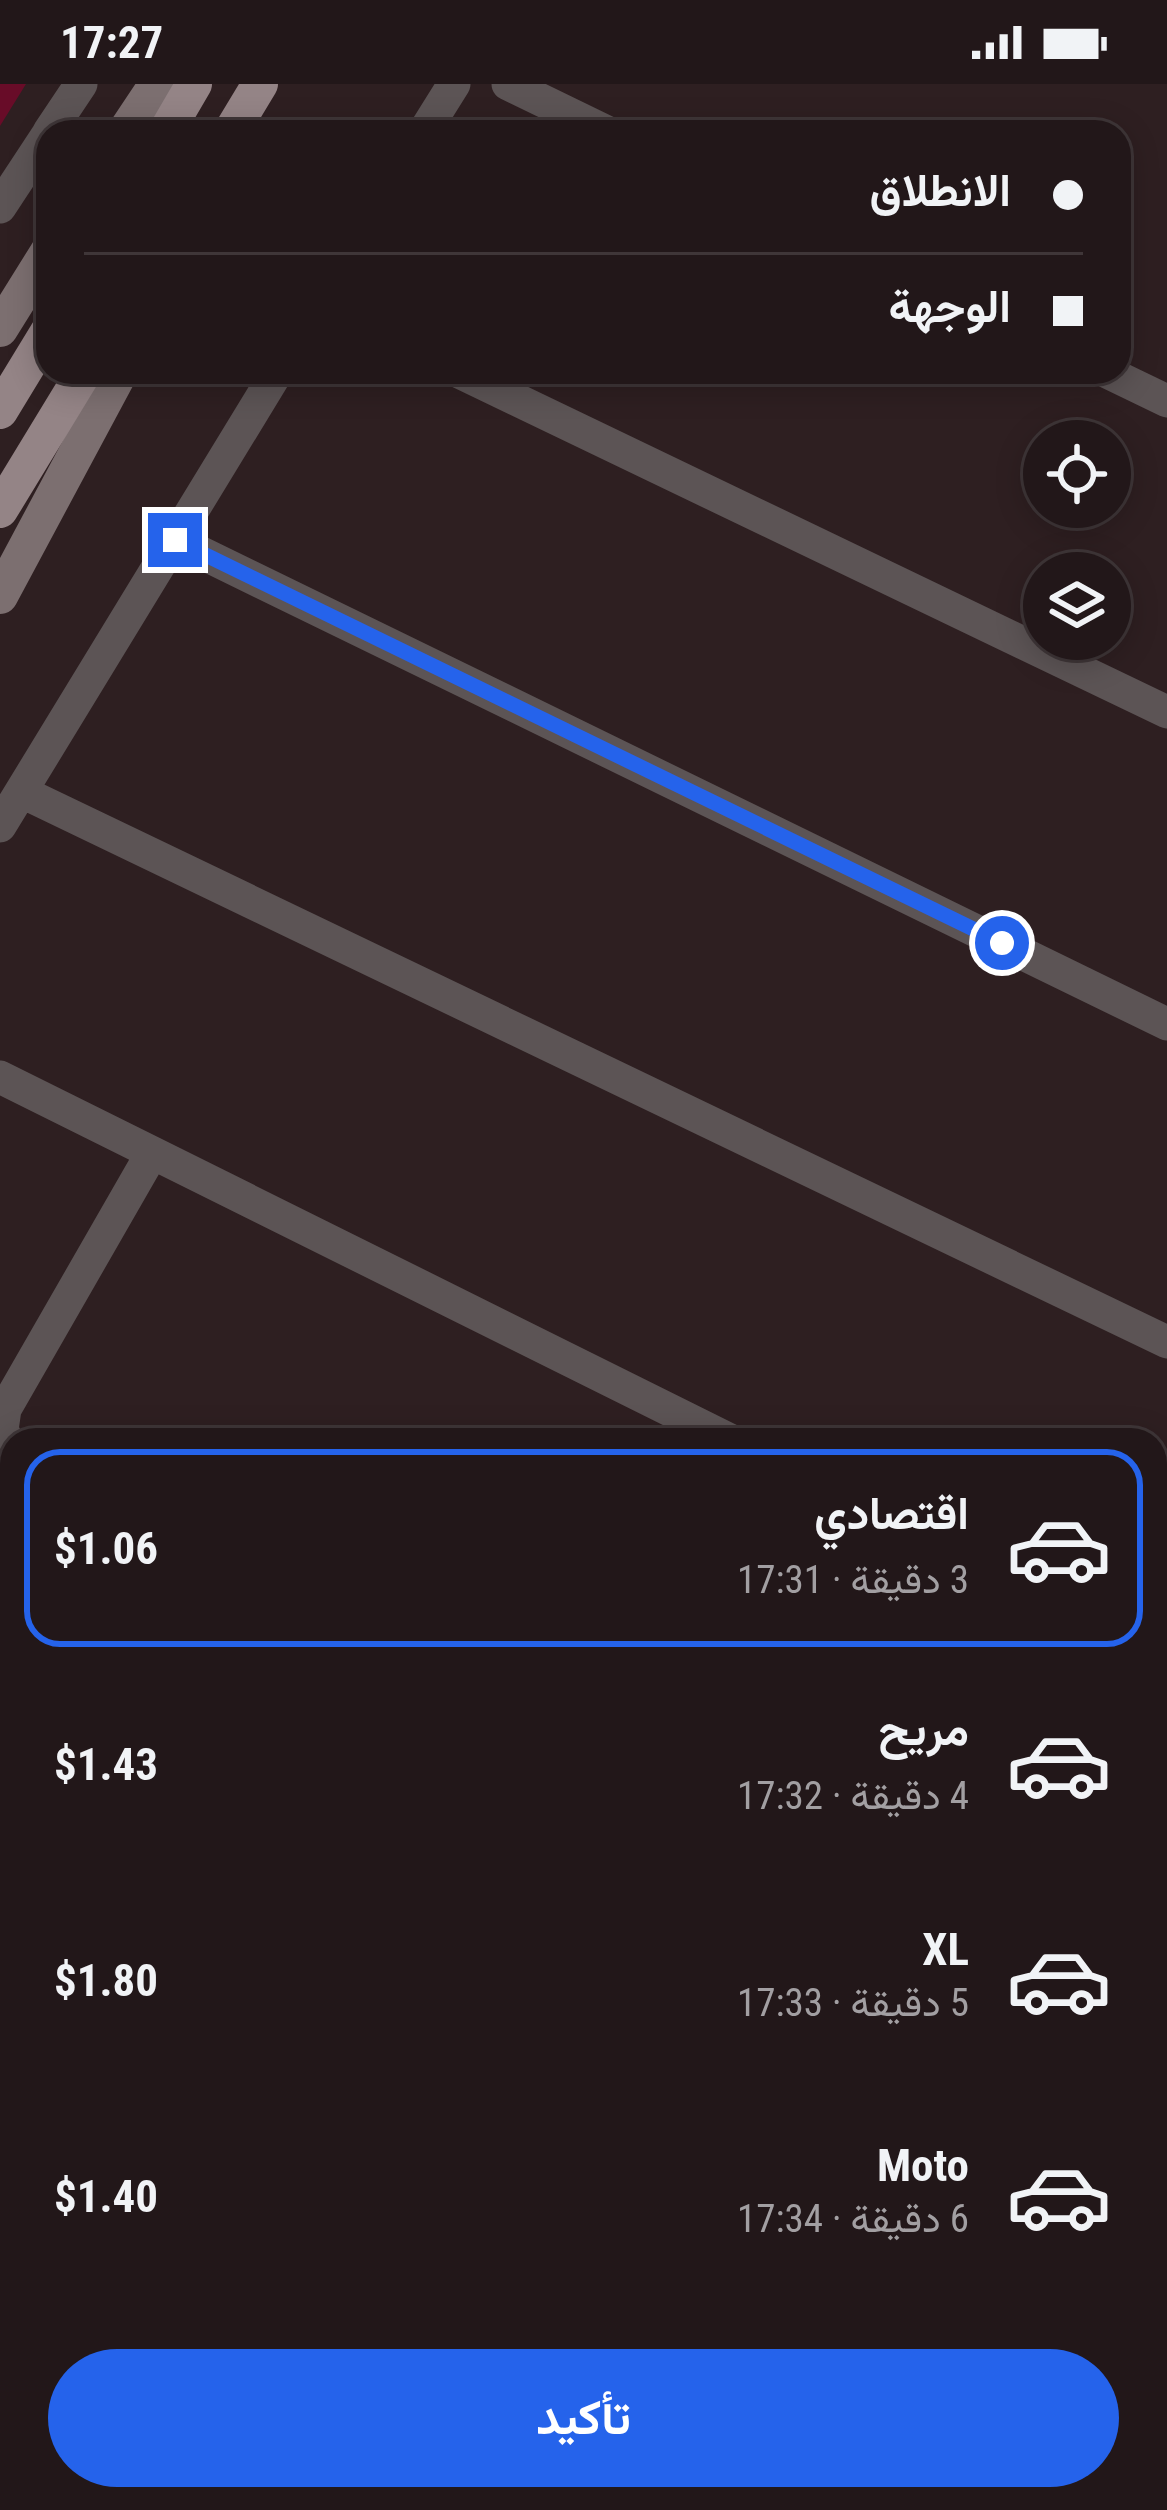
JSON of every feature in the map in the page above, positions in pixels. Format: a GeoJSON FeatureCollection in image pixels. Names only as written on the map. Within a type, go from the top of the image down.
{"type":"FeatureCollection","features":[{"type":"Feature","properties":{"kind":"main road"},"geometry":{"type":"LineString","coordinates":[[133,120],[157,84]]}},
{"type":"Feature","properties":{"kind":"main road"},"geometry":{"type":"LineString","coordinates":[[173,120],[194,84]]}},
{"type":"Feature","properties":{"kind":"main road"},"geometry":{"type":"LineString","coordinates":[[238,120],[260,84]]}},
{"type":"Feature","properties":{"kind":"main road"},"geometry":{"type":"LineString","coordinates":[[256,120],[275,84]]}},
{"type":"Feature","properties":{"kind":"main road"},"geometry":{"type":"LineString","coordinates":[[0,329],[36,271]]}},
{"type":"Feature","properties":{"kind":"main road"},"geometry":{"type":"LineString","coordinates":[[0,411],[36,352]]}},
{"type":"Feature","properties":{"kind":"main road"},"geometry":{"type":"LineString","coordinates":[[0,510],[77,384]]}},
{"type":"Feature","properties":{"kind":"main road"},"geometry":{"type":"LineString","coordinates":[[0,596],[115,384]]}},
{"type":"Feature","properties":{"kind":"street"},"geometry":{"type":"LineString","coordinates":[[57,120],[81,84]]}},
{"type":"Feature","properties":{"kind":"street"},"geometry":{"type":"LineString","coordinates":[[432,120],[454,84]]}},
{"type":"Feature","properties":{"kind":"street"},"geometry":{"type":"LineString","coordinates":[[508,84],[583,120]]}},
{"type":"Feature","properties":{"kind":"street"},"geometry":{"type":"LineString","coordinates":[[0,207],[36,153]]}},
{"type":"Feature","properties":{"kind":"street"},"geometry":{"type":"LineString","coordinates":[[0,826],[270,384]]}},
{"type":"Feature","properties":{"kind":"street"},"geometry":{"type":"LineString","coordinates":[[485,384],[1167,712]]}},
{"type":"Feature","properties":{"kind":"street"},"geometry":{"type":"LineString","coordinates":[[1131,384],[1167,401]]}},
{"type":"Feature","properties":{"kind":"street"},"geometry":{"type":"LineString","coordinates":[[175,540],[1167,1024]]}},
{"type":"Feature","properties":{"kind":"street"},"geometry":{"type":"LineString","coordinates":[[22,793],[1167,1342]]}},
{"type":"Feature","properties":{"kind":"street"},"geometry":{"type":"LineString","coordinates":[[0,1077],[706,1428]]}},
{"type":"Feature","properties":{"kind":"street"},"geometry":{"type":"LineString","coordinates":[[2,1428],[5,1409],[152,1153]]}},
{"type":"Feature","properties":{"kind":"building"},"geometry":{"type":"Polygon","coordinates":[[[0,84],[26,84],[0,126],[0,84]]]}},
{"type":"Feature","properties":{"kind":"route"},"geometry":{"type":"LineString","coordinates":[[175,540],[1002,943]]}}]}
